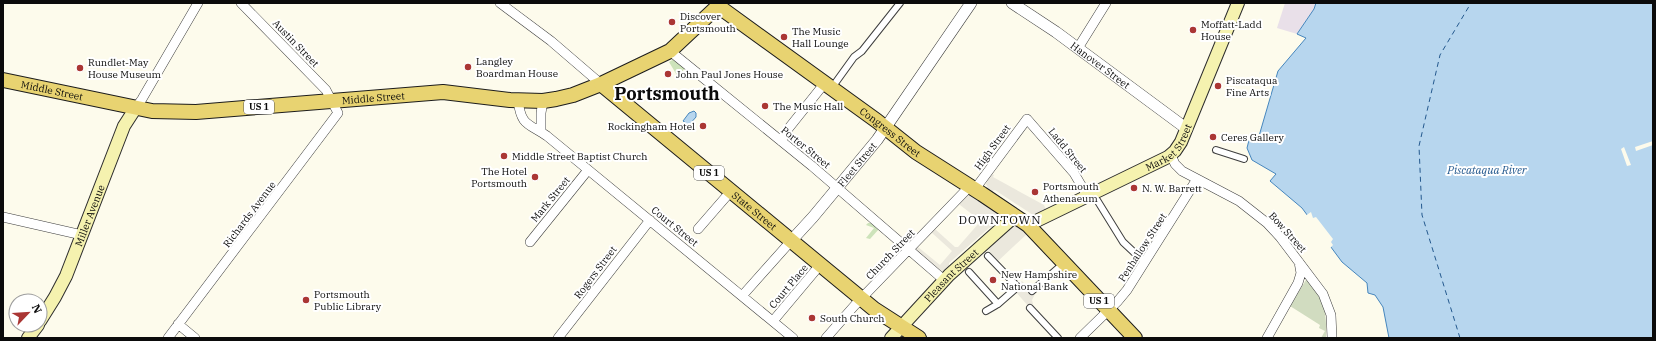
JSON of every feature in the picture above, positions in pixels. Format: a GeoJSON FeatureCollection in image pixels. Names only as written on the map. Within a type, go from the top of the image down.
{"type":"FeatureCollection","features":[{"type":"Feature","properties":{"kind":"main road","name":"Market Street"},"geometry":{"type":"LineString","coordinates":[[1028,225],[1093,199],[1171,155],[1179,147],[1238,3]]}},
{"type":"Feature","properties":{"kind":"main road","name":"Middle Street"},"geometry":{"type":"LineString","coordinates":[[3,80],[135,108],[152,111],[187,113],[443,92],[518,100],[543,101],[573,95],[601,84],[670,51],[717,4]]}},
{"type":"Feature","properties":{"kind":"main road","name":"Congress Street"},"geometry":{"type":"LineString","coordinates":[[717,4],[830,83],[916,152],[1028,225]]}},
{"type":"Feature","properties":{"kind":"main road"},"geometry":{"type":"LineString","coordinates":[[623,74],[618,79],[616,84],[617,90],[627,105]]}},
{"type":"Feature","properties":{"kind":"main road","name":"State Street"},"geometry":{"type":"LineString","coordinates":[[601,84],[861,299],[919,338]]}},
{"type":"Feature","properties":{"kind":"main road","name":"Miller Avenue"},"geometry":{"type":"LineString","coordinates":[[48,308],[61,286],[124,126],[135,108]]}},
{"type":"Feature","properties":{"kind":"main road","name":"Pleasant Street"},"geometry":{"type":"LineString","coordinates":[[891,338],[944,280],[1015,216]]}},
{"type":"Feature","properties":{"kind":"main road","name":"US 1"},"geometry":{"type":"LineString","coordinates":[[1028,225],[1136,338]]}},
{"type":"Feature","properties":{"kind":"street"},"geometry":{"type":"LineString","coordinates":[[135,108],[142,99],[198,3]]}},
{"type":"Feature","properties":{"kind":"street","name":"Austin Street"},"geometry":{"type":"LineString","coordinates":[[241,3],[326,90],[332,101]]}},
{"type":"Feature","properties":{"kind":"street","name":"State Street"},"geometry":{"type":"LineString","coordinates":[[500,3],[551,41],[601,84]]}},
{"type":"Feature","properties":{"kind":"street"},"geometry":{"type":"LineString","coordinates":[[782,141],[788,130],[854,57],[862,51],[900,3]]}},
{"type":"Feature","properties":{"kind":"street","name":"Fleet Street"},"geometry":{"type":"LineString","coordinates":[[742,296],[838,188],[877,140],[971,3]]}},
{"type":"Feature","properties":{"kind":"street","name":"Hanover Street"},"geometry":{"type":"LineString","coordinates":[[1012,3],[1078,48],[1187,129]]}},
{"type":"Feature","properties":{"kind":"street"},"geometry":{"type":"LineString","coordinates":[[1078,48],[1106,3]]}},
{"type":"Feature","properties":{"kind":"street","name":"Porter Street"},"geometry":{"type":"LineString","coordinates":[[670,51],[782,141],[944,280]]}},
{"type":"Feature","properties":{"kind":"street","name":"Court Street"},"geometry":{"type":"LineString","coordinates":[[518,100],[520,112],[524,122],[541,132],[793,338]]}},
{"type":"Feature","properties":{"kind":"street","name":"Richards Avenue"},"geometry":{"type":"LineString","coordinates":[[168,338],[336,117],[338,113],[332,101]]}},
{"type":"Feature","properties":{"kind":"street"},"geometry":{"type":"LineString","coordinates":[[541,132],[541,113],[543,101]]}},
{"type":"Feature","properties":{"kind":"street","name":"High Street"},"geometry":{"type":"LineString","coordinates":[[973,188],[1026,119]]}},
{"type":"Feature","properties":{"kind":"street","name":"Ladd Street"},"geometry":{"type":"LineString","coordinates":[[1026,119],[1074,173],[1093,199]]}},
{"type":"Feature","properties":{"kind":"street"},"geometry":{"type":"LineString","coordinates":[[1216,150],[1244,159]]}},
{"type":"Feature","properties":{"kind":"street","name":"Bow Street"},"geometry":{"type":"LineString","coordinates":[[1171,155],[1182,171],[1250,209],[1267,223],[1295,255],[1319,287],[1327,301],[1331,316],[1332,338]]}},
{"type":"Feature","properties":{"kind":"street","name":"Mark Street"},"geometry":{"type":"LineString","coordinates":[[530,242],[588,170]]}},
{"type":"Feature","properties":{"kind":"street","name":"Penhallow Street"},"geometry":{"type":"LineString","coordinates":[[1080,338],[1109,311],[1139,273],[1197,179]]}},
{"type":"Feature","properties":{"kind":"street","name":"Church Street"},"geometry":{"type":"LineString","coordinates":[[826,338],[861,299],[973,188]]}},
{"type":"Feature","properties":{"kind":"street"},"geometry":{"type":"LineString","coordinates":[[698,229],[731,191]]}},
{"type":"Feature","properties":{"kind":"street"},"geometry":{"type":"LineString","coordinates":[[1093,199],[1123,242],[1140,258]]}},
{"type":"Feature","properties":{"kind":"street"},"geometry":{"type":"LineString","coordinates":[[3,217],[82,235]]}},
{"type":"Feature","properties":{"kind":"street","name":"Rogers Street"},"geometry":{"type":"LineString","coordinates":[[558,338],[650,220]]}},
{"type":"Feature","properties":{"kind":"street"},"geometry":{"type":"LineString","coordinates":[[1266,338],[1299,280],[1300,269],[1295,255]]}},
{"type":"Feature","properties":{"kind":"street"},"geometry":{"type":"LineString","coordinates":[[986,311],[998,304],[1016,288],[988,256]]}},
{"type":"Feature","properties":{"kind":"street"},"geometry":{"type":"LineString","coordinates":[[1032,292],[1064,263]]}},
{"type":"Feature","properties":{"kind":"street","name":"Court Place"},"geometry":{"type":"LineString","coordinates":[[773,321],[820,265]]}},
{"type":"Feature","properties":{"kind":"street"},"geometry":{"type":"LineString","coordinates":[[969,272],[998,304]]}},
{"type":"Feature","properties":{"kind":"street"},"geometry":{"type":"LineString","coordinates":[[1030,308],[1058,338]]}},
{"type":"Feature","properties":{"kind":"street"},"geometry":{"type":"LineString","coordinates":[[178,324],[195,338]]}},
{"type":"Feature","properties":{"kind":"shaded area"},"geometry":{"type":"Polygon","coordinates":[[[1285,3],[1316,3],[1314,9],[1297,34],[1277,28],[1285,3]]]}},
{"type":"Feature","properties":{"kind":"shaded area"},"geometry":{"type":"Polygon","coordinates":[[[990,175],[994,175],[993,177],[1044,205],[1046,210],[1033,215],[995,190],[992,191],[986,184],[990,175]]]}},
{"type":"Feature","properties":{"kind":"shaded area"},"geometry":{"type":"Polygon","coordinates":[[[968,194],[996,211],[998,221],[995,226],[989,228],[949,263],[949,267],[941,272],[915,250],[918,247],[940,265],[952,251],[931,232],[935,229],[955,247],[958,247],[979,223],[973,215],[960,205],[959,202],[968,194]]]}},
{"type":"Feature","properties":{"kind":"shaded area"},"geometry":{"type":"Polygon","coordinates":[[[1014,224],[1028,233],[997,262],[988,249],[1009,231],[1009,227],[1014,224]]]}},
{"type":"Feature","properties":{"kind":"shaded area"},"geometry":{"type":"Polygon","coordinates":[[[1022,281],[1035,294],[1032,300],[1033,304],[1030,308],[1013,289],[1022,281]]]}},
{"type":"Feature","properties":{"kind":"green space"},"geometry":{"type":"Polygon","coordinates":[[[674,59],[685,68],[678,77],[669,62],[674,59]]]}},
{"type":"Feature","properties":{"kind":"green space"},"geometry":{"type":"Polygon","coordinates":[[[871,223],[879,229],[870,239],[866,238],[874,228],[866,225],[871,223]]]}},
{"type":"Feature","properties":{"kind":"green space"},"geometry":{"type":"Polygon","coordinates":[[[1306,280],[1317,291],[1324,306],[1326,338],[1321,338],[1325,331],[1319,328],[1320,325],[1290,306],[1306,280]]]}},
{"type":"Feature","properties":{"kind":"water","name":"Piscataqua River"},"geometry":{"type":"Polygon","coordinates":[[[1316,3],[1653,3],[1653,338],[1389,338],[1383,307],[1375,295],[1368,293],[1367,283],[1342,262],[1302,208],[1270,181],[1276,174],[1252,160],[1247,148],[1249,140],[1259,136],[1278,71],[1306,38],[1297,34],[1314,9],[1316,3]]]}},
{"type":"Feature","properties":{"kind":"water"},"geometry":{"type":"Polygon","coordinates":[[[694,111],[696,113],[696,117],[689,125],[683,121],[689,113],[694,111]]]}},
{"type":"Feature","properties":{"kind":"pier"},"geometry":{"type":"Polygon","coordinates":[[[1653,141],[1653,145],[1636,151],[1635,147],[1653,141]]]}},
{"type":"Feature","properties":{"kind":"pier"},"geometry":{"type":"Polygon","coordinates":[[[1624,147],[1631,165],[1627,166],[1621,149],[1624,147]]]}},
{"type":"Feature","properties":{"kind":"pier"},"geometry":{"type":"Polygon","coordinates":[[[1311,212],[1313,218],[1316,217],[1333,239],[1331,242],[1333,245],[1329,249],[1305,216],[1311,212]]]}},
{"type":"Feature","properties":{"kind":"ferry route"},"geometry":{"type":"LineString","coordinates":[[1460,338],[1422,215],[1419,146],[1440,55],[1471,3]]}},
{"type":"Feature","properties":{"kind":"place","name":"Discover Portsmouth"},"geometry":{"type":"Point","coordinates":[672,22]}},
{"type":"Feature","properties":{"kind":"place","name":"Moffatt-Ladd House"},"geometry":{"type":"Point","coordinates":[1193,30]}},
{"type":"Feature","properties":{"kind":"place","name":"The Music Hall Lounge"},"geometry":{"type":"Point","coordinates":[784,37]}},
{"type":"Feature","properties":{"kind":"place","name":"Langley Boardman House"},"geometry":{"type":"Point","coordinates":[468,67]}},
{"type":"Feature","properties":{"kind":"place","name":"Rundlet-May House Museum"},"geometry":{"type":"Point","coordinates":[80,68]}},
{"type":"Feature","properties":{"kind":"place","name":"John Paul Jones House"},"geometry":{"type":"Point","coordinates":[668,74]}},
{"type":"Feature","properties":{"kind":"place","name":"Piscataqua Fine Arts"},"geometry":{"type":"Point","coordinates":[1218,86]}},
{"type":"Feature","properties":{"kind":"place","name":"The Music Hall"},"geometry":{"type":"Point","coordinates":[765,106]}},
{"type":"Feature","properties":{"kind":"place","name":"Rockingham Hotel"},"geometry":{"type":"Point","coordinates":[703,126]}},
{"type":"Feature","properties":{"kind":"place","name":"Ceres Gallery"},"geometry":{"type":"Point","coordinates":[1213,137]}},
{"type":"Feature","properties":{"kind":"place","name":"Middle Street Baptist Church"},"geometry":{"type":"Point","coordinates":[504,156]}},
{"type":"Feature","properties":{"kind":"place","name":"The Hotel Portsmouth"},"geometry":{"type":"Point","coordinates":[535,177]}},
{"type":"Feature","properties":{"kind":"place","name":"N. W. Barrett"},"geometry":{"type":"Point","coordinates":[1134,188]}},
{"type":"Feature","properties":{"kind":"place","name":"Portsmouth Athenaeum"},"geometry":{"type":"Point","coordinates":[1035,192]}},
{"type":"Feature","properties":{"kind":"place","name":"New Hampshire National Bank"},"geometry":{"type":"Point","coordinates":[993,280]}},
{"type":"Feature","properties":{"kind":"place","name":"Portsmouth Public Library"},"geometry":{"type":"Point","coordinates":[306,300]}},
{"type":"Feature","properties":{"kind":"place","name":"South Church"},"geometry":{"type":"Point","coordinates":[812,318]}},
{"type":"Feature","properties":{"kind":"district","name":"Portsmouth"},"geometry":{"type":"Point","coordinates":[667,94]}},
{"type":"Feature","properties":{"kind":"district","name":"DOWNTOWN"},"geometry":{"type":"Point","coordinates":[1000,220]}}]}
